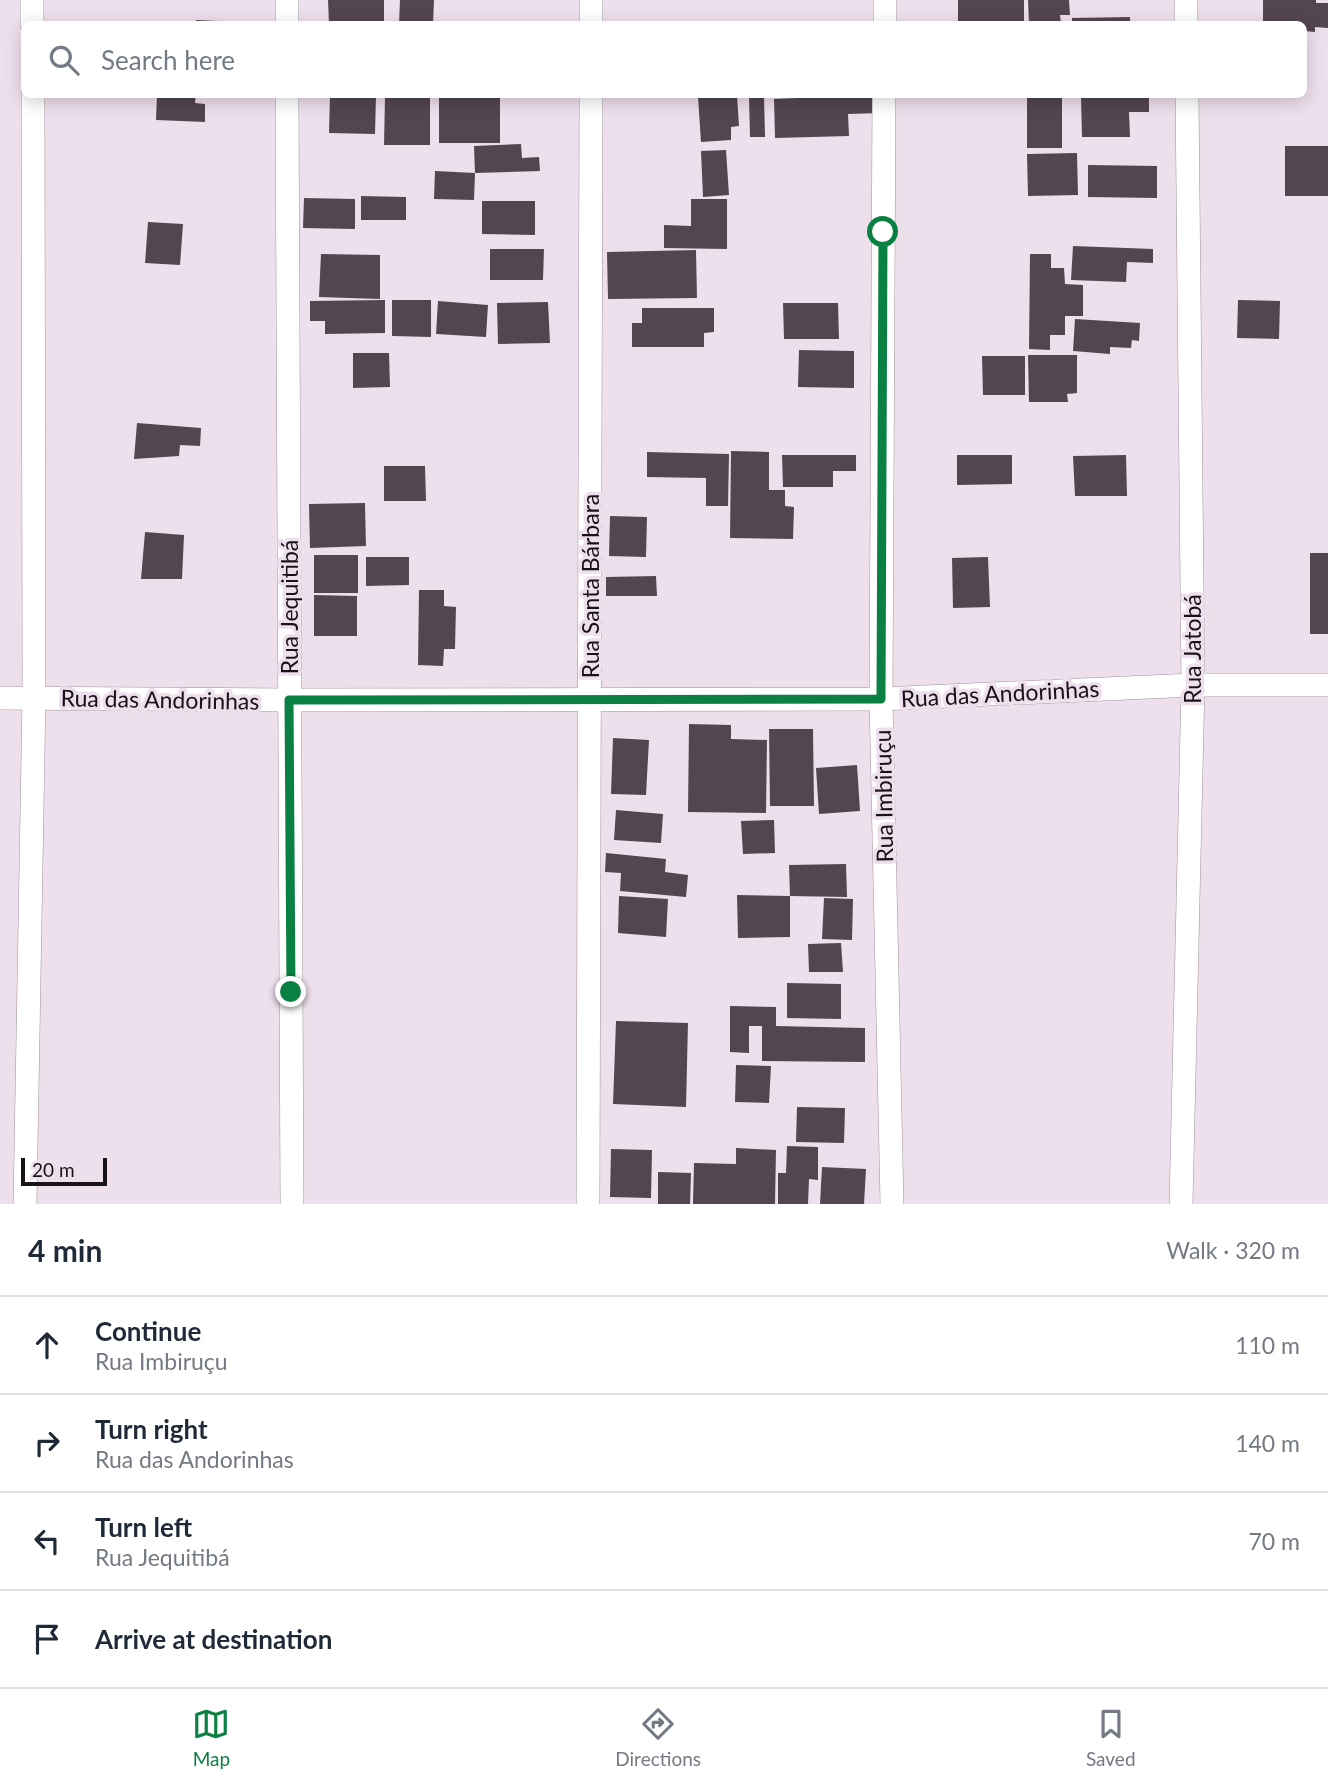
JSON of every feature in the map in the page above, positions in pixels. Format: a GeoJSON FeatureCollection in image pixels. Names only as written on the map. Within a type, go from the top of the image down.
{"type":"FeatureCollection","features":[{"type":"Feature","properties":{"kind":"street"},"geometry":{"type":"LineString","coordinates":[[32,0],[32,21]]}},
{"type":"Feature","properties":{"kind":"street"},"geometry":{"type":"LineString","coordinates":[[287,0],[287,21]]}},
{"type":"Feature","properties":{"kind":"street"},"geometry":{"type":"LineString","coordinates":[[591,0],[591,21]]}},
{"type":"Feature","properties":{"kind":"street"},"geometry":{"type":"LineString","coordinates":[[885,0],[885,21]]}},
{"type":"Feature","properties":{"kind":"street"},"geometry":{"type":"LineString","coordinates":[[1186,0],[1186,21]]}},
{"type":"Feature","properties":{"kind":"street"},"geometry":{"type":"LineString","coordinates":[[25,1204],[34,698],[33,98]]}},
{"type":"Feature","properties":{"kind":"street","name":"Rua Jequitibá"},"geometry":{"type":"LineString","coordinates":[[287,98],[292,1204]]}},
{"type":"Feature","properties":{"kind":"street","name":"Rua Santa Bárbara"},"geometry":{"type":"LineString","coordinates":[[588,1204],[591,98]]}},
{"type":"Feature","properties":{"kind":"street","name":"Rua Imbiruçu"},"geometry":{"type":"LineString","coordinates":[[884,98],[881,699],[892,1204]]}},
{"type":"Feature","properties":{"kind":"street","name":"Rua Jatobá"},"geometry":{"type":"LineString","coordinates":[[1181,1204],[1192,685],[1187,98]]}},
{"type":"Feature","properties":{"kind":"street","name":"Rua das Andorinhas"},"geometry":{"type":"LineString","coordinates":[[0,698],[881,699],[1192,685],[1328,685]]}},
{"type":"Feature","properties":{"kind":"building"},"geometry":{"type":"Polygon","coordinates":[[[328,0],[384,0],[384,21],[329,21],[328,0]]]}},
{"type":"Feature","properties":{"kind":"building"},"geometry":{"type":"Polygon","coordinates":[[[400,0],[434,0],[433,21],[399,21],[400,0]]]}},
{"type":"Feature","properties":{"kind":"building"},"geometry":{"type":"Polygon","coordinates":[[[958,0],[1024,0],[1024,21],[958,21],[958,0]]]}},
{"type":"Feature","properties":{"kind":"building"},"geometry":{"type":"Polygon","coordinates":[[[1028,0],[1069,0],[1070,15],[1060,15],[1061,21],[1029,21],[1028,0]]]}},
{"type":"Feature","properties":{"kind":"building"},"geometry":{"type":"Polygon","coordinates":[[[1263,0],[1316,0],[1316,3],[1328,3],[1328,28],[1315,27],[1315,32],[1307,31],[1307,21],[1263,21],[1263,0]]]}},
{"type":"Feature","properties":{"kind":"building"},"geometry":{"type":"Polygon","coordinates":[[[1130,17],[1130,21],[1072,21],[1072,18],[1130,17]]]}},
{"type":"Feature","properties":{"kind":"building"},"geometry":{"type":"Polygon","coordinates":[[[157,98],[196,98],[195,103],[205,104],[205,122],[156,120],[157,98]]]}},
{"type":"Feature","properties":{"kind":"building"},"geometry":{"type":"Polygon","coordinates":[[[330,98],[376,98],[375,134],[329,133],[330,98]]]}},
{"type":"Feature","properties":{"kind":"building"},"geometry":{"type":"Polygon","coordinates":[[[385,98],[430,98],[430,145],[384,145],[385,98]]]}},
{"type":"Feature","properties":{"kind":"building"},"geometry":{"type":"Polygon","coordinates":[[[439,98],[500,98],[500,143],[439,143],[439,98]]]}},
{"type":"Feature","properties":{"kind":"building"},"geometry":{"type":"Polygon","coordinates":[[[698,98],[737,98],[739,126],[731,127],[731,140],[701,142],[698,98]]]}},
{"type":"Feature","properties":{"kind":"building"},"geometry":{"type":"Polygon","coordinates":[[[749,98],[764,98],[765,137],[750,137],[749,98]]]}},
{"type":"Feature","properties":{"kind":"building"},"geometry":{"type":"Polygon","coordinates":[[[879,98],[880,113],[848,114],[849,136],[775,138],[774,99],[879,98]]]}},
{"type":"Feature","properties":{"kind":"building"},"geometry":{"type":"Polygon","coordinates":[[[1027,98],[1062,98],[1062,148],[1027,148],[1027,98]]]}},
{"type":"Feature","properties":{"kind":"building"},"geometry":{"type":"Polygon","coordinates":[[[1081,98],[1149,98],[1149,112],[1129,112],[1130,137],[1082,137],[1081,98]]]}},
{"type":"Feature","properties":{"kind":"building"},"geometry":{"type":"Polygon","coordinates":[[[521,144],[522,158],[539,157],[540,171],[475,173],[474,146],[521,144]]]}},
{"type":"Feature","properties":{"kind":"building"},"geometry":{"type":"Polygon","coordinates":[[[1285,146],[1328,146],[1328,196],[1285,196],[1285,146]]]}},
{"type":"Feature","properties":{"kind":"building"},"geometry":{"type":"Polygon","coordinates":[[[726,150],[729,195],[703,197],[701,151],[726,150]]]}},
{"type":"Feature","properties":{"kind":"building"},"geometry":{"type":"Polygon","coordinates":[[[1077,153],[1078,195],[1028,196],[1027,154],[1077,153]]]}},
{"type":"Feature","properties":{"kind":"building"},"geometry":{"type":"Polygon","coordinates":[[[1088,165],[1157,166],[1157,198],[1088,197],[1088,165]]]}},
{"type":"Feature","properties":{"kind":"building"},"geometry":{"type":"Polygon","coordinates":[[[435,171],[475,173],[474,200],[434,199],[435,171]]]}},
{"type":"Feature","properties":{"kind":"building"},"geometry":{"type":"Polygon","coordinates":[[[361,196],[406,197],[406,220],[361,220],[361,196]]]}},
{"type":"Feature","properties":{"kind":"building"},"geometry":{"type":"Polygon","coordinates":[[[304,198],[355,199],[355,229],[303,228],[304,198]]]}},
{"type":"Feature","properties":{"kind":"building"},"geometry":{"type":"Polygon","coordinates":[[[691,199],[727,199],[727,249],[664,248],[664,225],[691,226],[691,199]]]}},
{"type":"Feature","properties":{"kind":"building"},"geometry":{"type":"Polygon","coordinates":[[[482,201],[535,201],[535,235],[482,234],[482,201]]]}},
{"type":"Feature","properties":{"kind":"building"},"geometry":{"type":"Polygon","coordinates":[[[148,222],[183,224],[180,265],[145,263],[148,222]]]}},
{"type":"Feature","properties":{"kind":"building"},"geometry":{"type":"Polygon","coordinates":[[[1073,246],[1153,249],[1153,263],[1127,262],[1126,282],[1071,280],[1073,246]]]}},
{"type":"Feature","properties":{"kind":"building"},"geometry":{"type":"Polygon","coordinates":[[[490,249],[544,249],[543,280],[490,280],[490,249]]]}},
{"type":"Feature","properties":{"kind":"building"},"geometry":{"type":"Polygon","coordinates":[[[696,250],[697,298],[608,299],[607,252],[696,250]]]}},
{"type":"Feature","properties":{"kind":"building"},"geometry":{"type":"Polygon","coordinates":[[[321,254],[380,255],[380,299],[319,297],[321,254]]]}},
{"type":"Feature","properties":{"kind":"building"},"geometry":{"type":"Polygon","coordinates":[[[1030,254],[1051,254],[1051,268],[1064,268],[1065,284],[1083,285],[1083,316],[1065,316],[1065,335],[1050,335],[1050,350],[1029,349],[1030,254]]]}},
{"type":"Feature","properties":{"kind":"building"},"geometry":{"type":"Polygon","coordinates":[[[385,300],[385,333],[325,334],[325,321],[310,321],[310,301],[385,300]]]}},
{"type":"Feature","properties":{"kind":"building"},"geometry":{"type":"Polygon","coordinates":[[[392,300],[431,300],[431,337],[392,336],[392,300]]]}},
{"type":"Feature","properties":{"kind":"building"},"geometry":{"type":"Polygon","coordinates":[[[1238,300],[1280,301],[1279,339],[1237,338],[1238,300]]]}},
{"type":"Feature","properties":{"kind":"building"},"geometry":{"type":"Polygon","coordinates":[[[438,301],[488,305],[486,337],[436,334],[438,301]]]}},
{"type":"Feature","properties":{"kind":"building"},"geometry":{"type":"Polygon","coordinates":[[[548,302],[550,343],[498,344],[497,303],[548,302]]]}},
{"type":"Feature","properties":{"kind":"building"},"geometry":{"type":"Polygon","coordinates":[[[783,303],[838,303],[839,339],[784,339],[783,303]]]}},
{"type":"Feature","properties":{"kind":"building"},"geometry":{"type":"Polygon","coordinates":[[[642,308],[714,308],[714,332],[704,333],[704,347],[632,347],[632,323],[642,323],[642,308]]]}},
{"type":"Feature","properties":{"kind":"building"},"geometry":{"type":"Polygon","coordinates":[[[1075,319],[1140,323],[1139,341],[1132,340],[1131,348],[1110,347],[1110,354],[1073,351],[1075,319]]]}},
{"type":"Feature","properties":{"kind":"building"},"geometry":{"type":"Polygon","coordinates":[[[799,350],[854,351],[854,388],[798,387],[799,350]]]}},
{"type":"Feature","properties":{"kind":"building"},"geometry":{"type":"Polygon","coordinates":[[[353,353],[389,353],[390,387],[353,388],[353,353]]]}},
{"type":"Feature","properties":{"kind":"building"},"geometry":{"type":"Polygon","coordinates":[[[1028,355],[1077,355],[1077,393],[1067,394],[1068,402],[1029,402],[1028,355]]]}},
{"type":"Feature","properties":{"kind":"building"},"geometry":{"type":"Polygon","coordinates":[[[982,356],[1025,356],[1025,395],[983,395],[982,356]]]}},
{"type":"Feature","properties":{"kind":"building"},"geometry":{"type":"Polygon","coordinates":[[[137,423],[201,428],[200,446],[180,445],[179,456],[134,459],[137,423]]]}},
{"type":"Feature","properties":{"kind":"building"},"geometry":{"type":"Polygon","coordinates":[[[731,451],[769,452],[769,490],[785,490],[785,506],[794,507],[793,539],[730,538],[731,451]]]}},
{"type":"Feature","properties":{"kind":"building"},"geometry":{"type":"Polygon","coordinates":[[[647,452],[729,454],[728,506],[706,506],[706,478],[647,477],[647,452]]]}},
{"type":"Feature","properties":{"kind":"building"},"geometry":{"type":"Polygon","coordinates":[[[782,455],[856,455],[856,471],[833,471],[833,487],[783,487],[782,455]]]}},
{"type":"Feature","properties":{"kind":"building"},"geometry":{"type":"Polygon","coordinates":[[[957,455],[1012,455],[1012,484],[957,485],[957,455]]]}},
{"type":"Feature","properties":{"kind":"building"},"geometry":{"type":"Polygon","coordinates":[[[1126,455],[1127,496],[1075,496],[1073,456],[1126,455]]]}},
{"type":"Feature","properties":{"kind":"building"},"geometry":{"type":"Polygon","coordinates":[[[384,466],[425,466],[426,501],[384,501],[384,466]]]}},
{"type":"Feature","properties":{"kind":"building"},"geometry":{"type":"Polygon","coordinates":[[[365,503],[366,546],[310,548],[309,504],[365,503]]]}},
{"type":"Feature","properties":{"kind":"building"},"geometry":{"type":"Polygon","coordinates":[[[610,516],[647,517],[646,557],[609,556],[610,516]]]}},
{"type":"Feature","properties":{"kind":"building"},"geometry":{"type":"Polygon","coordinates":[[[145,532],[184,535],[182,579],[141,579],[145,532]]]}},
{"type":"Feature","properties":{"kind":"building"},"geometry":{"type":"Polygon","coordinates":[[[1310,553],[1328,553],[1328,634],[1310,634],[1310,553]]]}},
{"type":"Feature","properties":{"kind":"building"},"geometry":{"type":"Polygon","coordinates":[[[314,555],[358,555],[358,593],[314,593],[314,555]]]}},
{"type":"Feature","properties":{"kind":"building"},"geometry":{"type":"Polygon","coordinates":[[[366,557],[409,557],[409,585],[366,586],[366,557]]]}},
{"type":"Feature","properties":{"kind":"building"},"geometry":{"type":"Polygon","coordinates":[[[988,557],[990,607],[953,608],[952,558],[988,557]]]}},
{"type":"Feature","properties":{"kind":"building"},"geometry":{"type":"Polygon","coordinates":[[[656,576],[657,596],[606,596],[606,577],[656,576]]]}},
{"type":"Feature","properties":{"kind":"building"},"geometry":{"type":"Polygon","coordinates":[[[419,590],[444,590],[444,606],[456,607],[455,649],[444,649],[443,666],[418,665],[419,590]]]}},
{"type":"Feature","properties":{"kind":"building"},"geometry":{"type":"Polygon","coordinates":[[[314,595],[357,596],[357,636],[314,636],[314,595]]]}},
{"type":"Feature","properties":{"kind":"building"},"geometry":{"type":"Polygon","coordinates":[[[689,724],[731,725],[731,739],[767,740],[766,813],[688,812],[689,724]]]}},
{"type":"Feature","properties":{"kind":"building"},"geometry":{"type":"Polygon","coordinates":[[[769,729],[813,729],[814,806],[770,806],[769,729]]]}},
{"type":"Feature","properties":{"kind":"building"},"geometry":{"type":"Polygon","coordinates":[[[613,738],[649,740],[646,795],[611,794],[613,738]]]}},
{"type":"Feature","properties":{"kind":"building"},"geometry":{"type":"Polygon","coordinates":[[[857,765],[860,811],[819,814],[816,768],[857,765]]]}},
{"type":"Feature","properties":{"kind":"building"},"geometry":{"type":"Polygon","coordinates":[[[616,810],[663,814],[661,843],[614,840],[616,810]]]}},
{"type":"Feature","properties":{"kind":"building"},"geometry":{"type":"Polygon","coordinates":[[[774,820],[775,853],[743,854],[741,821],[774,820]]]}},
{"type":"Feature","properties":{"kind":"building"},"geometry":{"type":"Polygon","coordinates":[[[606,853],[666,859],[665,872],[688,875],[686,897],[620,891],[621,873],[605,872],[606,853]]]}},
{"type":"Feature","properties":{"kind":"building"},"geometry":{"type":"Polygon","coordinates":[[[846,864],[847,897],[790,896],[789,865],[846,864]]]}},
{"type":"Feature","properties":{"kind":"building"},"geometry":{"type":"Polygon","coordinates":[[[737,895],[790,896],[790,937],[738,938],[737,895]]]}},
{"type":"Feature","properties":{"kind":"building"},"geometry":{"type":"Polygon","coordinates":[[[619,896],[668,899],[666,937],[618,933],[619,896]]]}},
{"type":"Feature","properties":{"kind":"building"},"geometry":{"type":"Polygon","coordinates":[[[824,898],[853,899],[852,940],[822,939],[824,898]]]}},
{"type":"Feature","properties":{"kind":"building"},"geometry":{"type":"Polygon","coordinates":[[[841,943],[843,972],[809,972],[808,944],[841,943]]]}},
{"type":"Feature","properties":{"kind":"building"},"geometry":{"type":"Polygon","coordinates":[[[787,983],[841,984],[841,1019],[787,1018],[787,983]]]}},
{"type":"Feature","properties":{"kind":"building"},"geometry":{"type":"Polygon","coordinates":[[[730,1006],[776,1007],[776,1026],[865,1028],[865,1062],[762,1061],[762,1026],[749,1026],[749,1053],[730,1052],[730,1006]]]}},
{"type":"Feature","properties":{"kind":"building"},"geometry":{"type":"Polygon","coordinates":[[[616,1021],[688,1023],[686,1107],[613,1104],[616,1021]]]}},
{"type":"Feature","properties":{"kind":"building"},"geometry":{"type":"Polygon","coordinates":[[[736,1065],[771,1066],[769,1103],[735,1102],[736,1065]]]}},
{"type":"Feature","properties":{"kind":"building"},"geometry":{"type":"Polygon","coordinates":[[[797,1107],[845,1108],[844,1143],[796,1142],[797,1107]]]}},
{"type":"Feature","properties":{"kind":"building"},"geometry":{"type":"Polygon","coordinates":[[[787,1146],[818,1147],[818,1180],[809,1179],[808,1204],[778,1204],[778,1173],[786,1173],[787,1146]]]}},
{"type":"Feature","properties":{"kind":"building"},"geometry":{"type":"Polygon","coordinates":[[[736,1148],[776,1150],[775,1204],[693,1204],[694,1163],[736,1164],[736,1148]]]}},
{"type":"Feature","properties":{"kind":"building"},"geometry":{"type":"Polygon","coordinates":[[[611,1149],[652,1150],[651,1198],[610,1197],[611,1149]]]}},
{"type":"Feature","properties":{"kind":"building"},"geometry":{"type":"Polygon","coordinates":[[[822,1167],[866,1169],[864,1204],[820,1204],[822,1167]]]}},
{"type":"Feature","properties":{"kind":"building"},"geometry":{"type":"Polygon","coordinates":[[[658,1172],[691,1173],[690,1204],[658,1204],[658,1172]]]}},
{"type":"Feature","properties":{"kind":"route"},"geometry":{"type":"LineString","coordinates":[[291,992],[289,700],[881,699],[883,232]]}}]}
